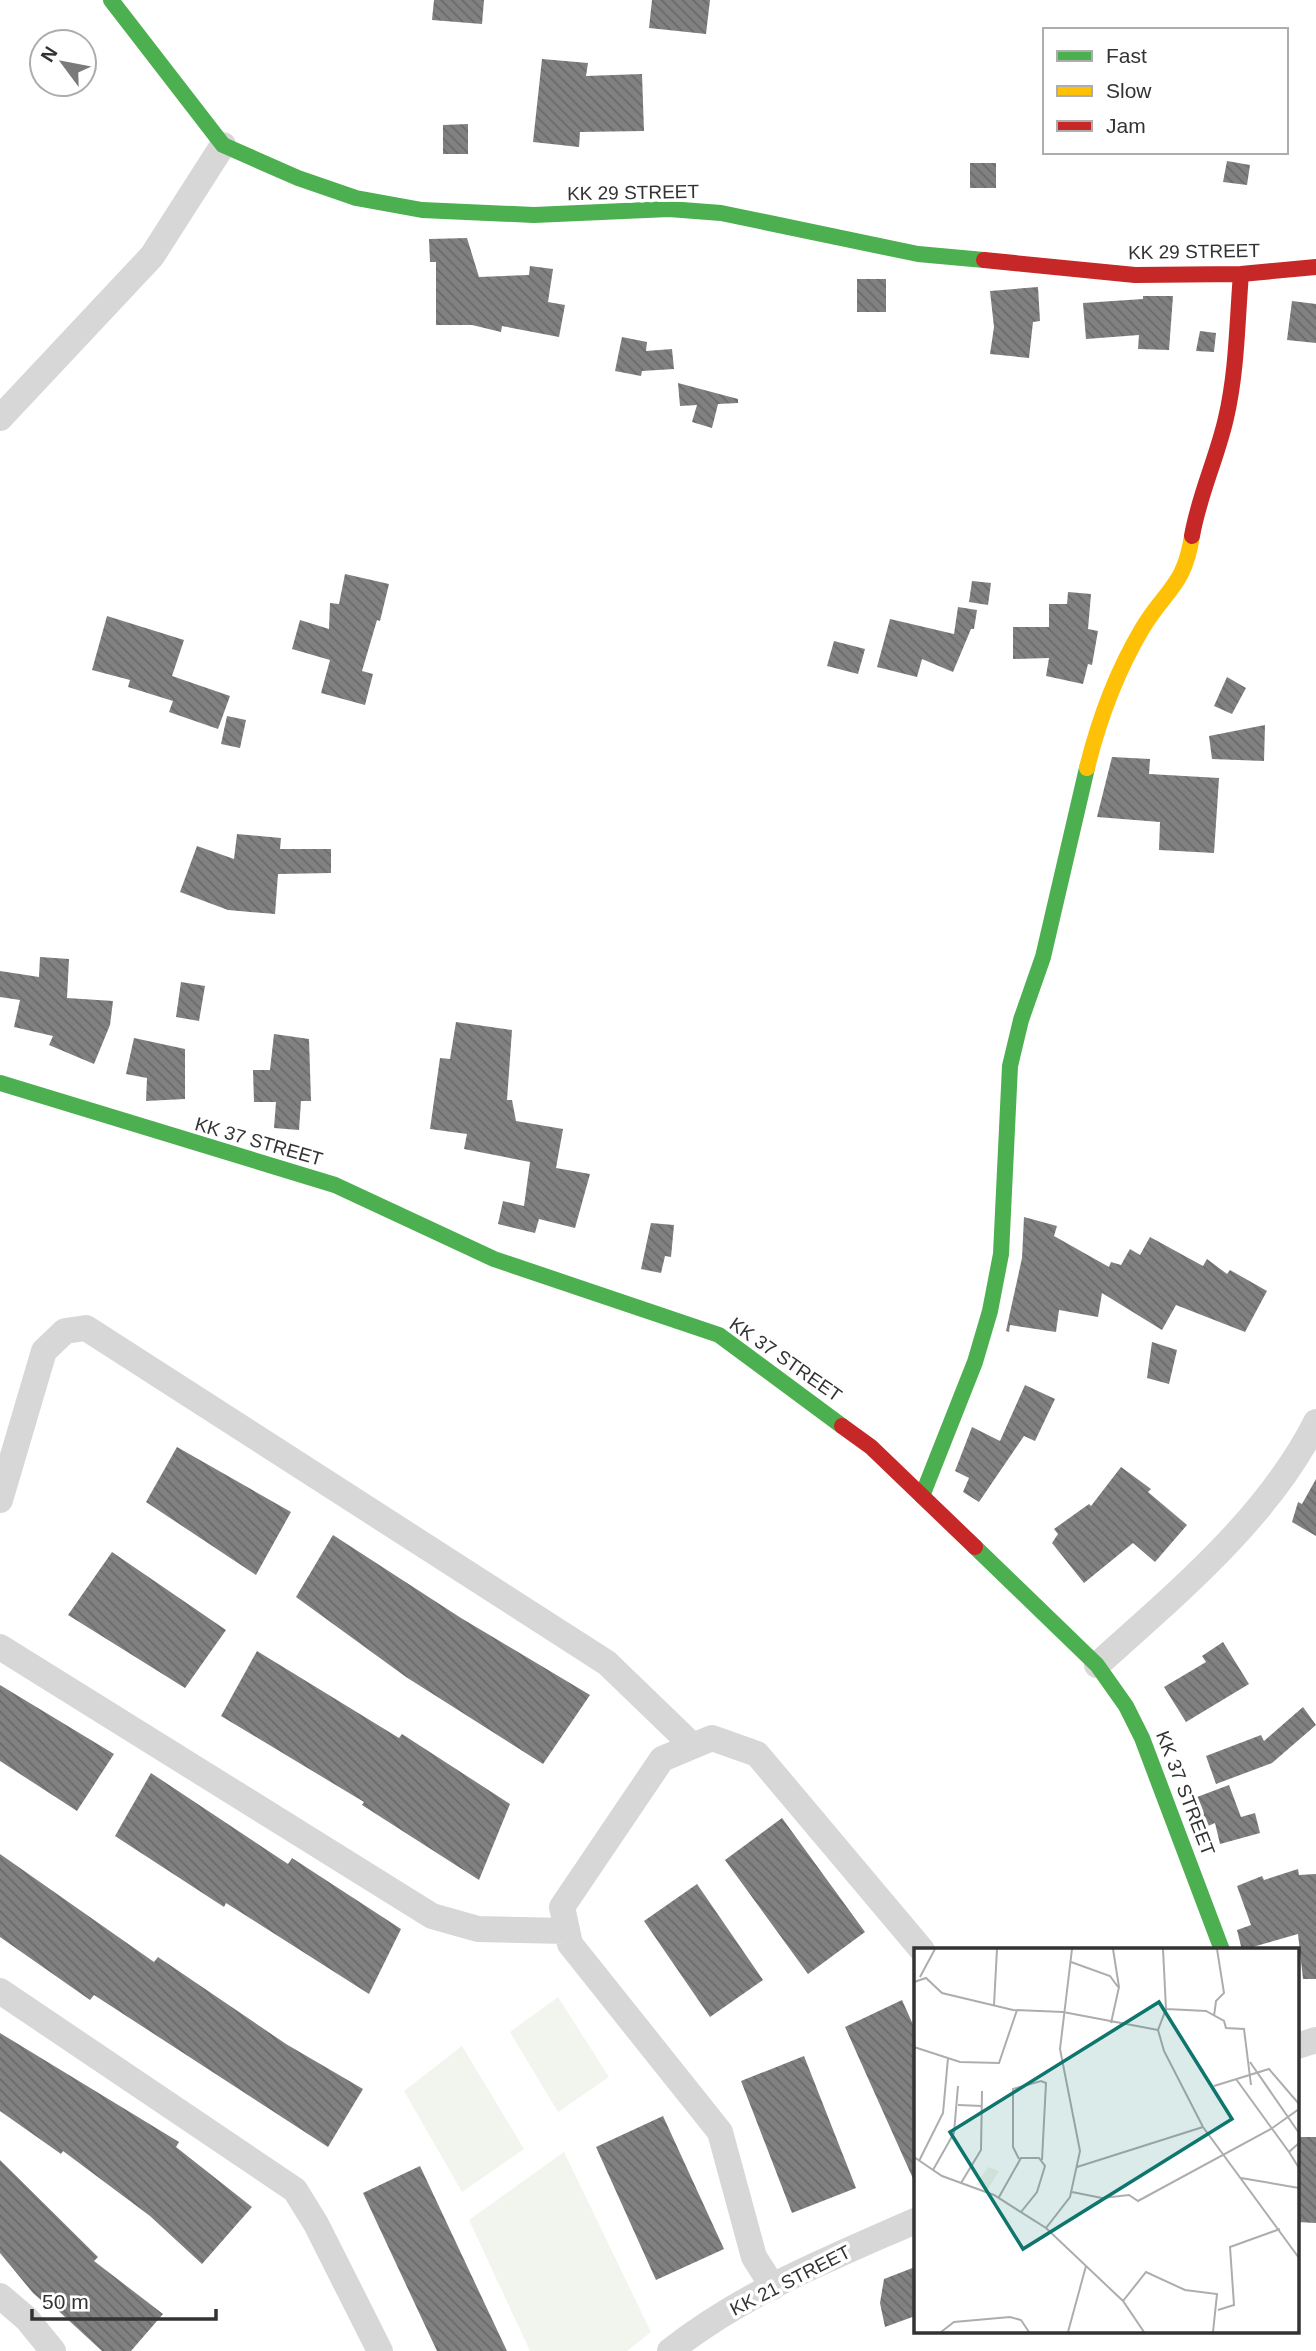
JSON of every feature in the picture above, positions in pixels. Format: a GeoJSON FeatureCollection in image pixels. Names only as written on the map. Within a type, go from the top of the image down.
{"type":"FeatureCollection","features":[{"type":"Feature","properties":{"kind":"street","name":"KK 29 STREET"},"geometry":{"type":"LineString","coordinates":[[111,0],[223,145],[298,178],[356,198],[422,211],[534,215],[669,209],[721,213],[918,254],[1135,275],[1241,274],[1316,267]]}},
{"type":"Feature","properties":{"kind":"street"},"geometry":{"type":"LineString","coordinates":[[0,418],[152,256],[223,145]]}},
{"type":"Feature","properties":{"kind":"street"},"geometry":{"type":"LineString","coordinates":[[922,1496],[975,1362],[990,1311],[1001,1254],[1010,1066],[1021,1020],[1043,957],[1095,735],[1115,679],[1144,626],[1181,578],[1188,560],[1196,511],[1226,419],[1231,394],[1241,274]]}},
{"type":"Feature","properties":{"kind":"street","name":"KK 37 STREET"},"geometry":{"type":"LineString","coordinates":[[0,1083],[335,1185],[494,1259],[719,1335],[871,1447],[1097,1665],[1126,1706],[1142,1738],[1221,1948]]}},
{"type":"Feature","properties":{"kind":"street"},"geometry":{"type":"LineString","coordinates":[[0,1500],[44,1351],[65,1331],[86,1328],[607,1663],[693,1745]]}},
{"type":"Feature","properties":{"kind":"street"},"geometry":{"type":"LineString","coordinates":[[1097,1665],[1186,1584],[1257,1508],[1302,1450],[1316,1422]]}},
{"type":"Feature","properties":{"kind":"street"},"geometry":{"type":"LineString","coordinates":[[0,1647],[432,1916],[478,1930],[567,1931]]}},
{"type":"Feature","properties":{"kind":"street"},"geometry":{"type":"LineString","coordinates":[[773,2287],[754,2256],[720,2132],[570,1944],[562,1907],[662,1759],[712,1738],[757,1754],[920,1948]]}},
{"type":"Feature","properties":{"kind":"street"},"geometry":{"type":"LineString","coordinates":[[0,1991],[295,2190],[316,2224],[380,2351]]}},
{"type":"Feature","properties":{"kind":"street"},"geometry":{"type":"LineString","coordinates":[[1298,2046],[1316,2040]]}},
{"type":"Feature","properties":{"kind":"street","name":"KK 21 STREET"},"geometry":{"type":"LineString","coordinates":[[670,2351],[730,2309],[914,2221]]}},
{"type":"Feature","properties":{"kind":"street"},"geometry":{"type":"LineString","coordinates":[[0,2296],[27,2319],[53,2351]]}},
{"type":"Feature","properties":{"kind":"shaded area"},"geometry":{"type":"Polygon","coordinates":[[[558,1997],[609,2077],[558,2112],[510,2032],[558,1997]]]}},
{"type":"Feature","properties":{"kind":"shaded area"},"geometry":{"type":"Polygon","coordinates":[[[462,2046],[524,2149],[462,2192],[404,2091],[462,2046]]]}},
{"type":"Feature","properties":{"kind":"shaded area"},"geometry":{"type":"Polygon","coordinates":[[[564,2152],[651,2332],[627,2351],[530,2351],[469,2220],[564,2152]]]}},
{"type":"Feature","properties":{"kind":"building"},"geometry":{"type":"Polygon","coordinates":[[[434,0],[484,0],[482,24],[432,20],[434,0]]]}},
{"type":"Feature","properties":{"kind":"building"},"geometry":{"type":"Polygon","coordinates":[[[652,0],[710,0],[706,34],[649,28],[652,0]]]}},
{"type":"Feature","properties":{"kind":"building"},"geometry":{"type":"Polygon","coordinates":[[[542,59],[588,63],[586,76],[642,74],[644,131],[580,132],[579,147],[533,142],[542,59]]]}},
{"type":"Feature","properties":{"kind":"building"},"geometry":{"type":"Polygon","coordinates":[[[468,124],[468,154],[443,154],[443,125],[468,124]]]}},
{"type":"Feature","properties":{"kind":"building"},"geometry":{"type":"Polygon","coordinates":[[[1227,161],[1250,165],[1247,185],[1223,182],[1227,161]]]}},
{"type":"Feature","properties":{"kind":"building"},"geometry":{"type":"Polygon","coordinates":[[[970,163],[996,163],[996,188],[970,188],[970,163]]]}},
{"type":"Feature","properties":{"kind":"building"},"geometry":{"type":"Polygon","coordinates":[[[467,238],[479,277],[529,275],[530,266],[553,269],[548,302],[565,305],[559,337],[502,326],[501,332],[472,325],[436,325],[436,262],[430,262],[429,239],[467,238]]]}},
{"type":"Feature","properties":{"kind":"building"},"geometry":{"type":"Polygon","coordinates":[[[857,279],[886,279],[886,312],[857,312],[857,279]]]}},
{"type":"Feature","properties":{"kind":"building"},"geometry":{"type":"Polygon","coordinates":[[[1038,287],[1040,321],[1033,322],[1029,358],[990,354],[994,327],[990,291],[1038,287]]]}},
{"type":"Feature","properties":{"kind":"building"},"geometry":{"type":"Polygon","coordinates":[[[1143,296],[1173,296],[1169,350],[1138,349],[1139,335],[1086,339],[1083,303],[1143,299],[1143,296]]]}},
{"type":"Feature","properties":{"kind":"building"},"geometry":{"type":"Polygon","coordinates":[[[1292,301],[1316,304],[1316,343],[1287,340],[1292,301]]]}},
{"type":"Feature","properties":{"kind":"building"},"geometry":{"type":"Polygon","coordinates":[[[1200,331],[1216,333],[1214,352],[1196,351],[1200,331]]]}},
{"type":"Feature","properties":{"kind":"building"},"geometry":{"type":"Polygon","coordinates":[[[622,337],[647,342],[646,351],[672,349],[674,369],[642,371],[641,376],[615,371],[622,337]]]}},
{"type":"Feature","properties":{"kind":"building"},"geometry":{"type":"Polygon","coordinates":[[[678,383],[738,399],[738,403],[718,404],[712,428],[692,422],[697,405],[680,406],[678,383]]]}},
{"type":"Feature","properties":{"kind":"building"},"geometry":{"type":"Polygon","coordinates":[[[345,574],[389,584],[380,621],[377,620],[362,671],[373,674],[365,705],[321,693],[330,660],[292,649],[300,620],[329,629],[330,603],[339,604],[345,574]]]}},
{"type":"Feature","properties":{"kind":"building"},"geometry":{"type":"Polygon","coordinates":[[[972,581],[991,583],[988,605],[969,602],[972,581]]]}},
{"type":"Feature","properties":{"kind":"building"},"geometry":{"type":"Polygon","coordinates":[[[1068,592],[1091,594],[1088,629],[1098,631],[1092,665],[1088,664],[1083,684],[1046,676],[1049,658],[1013,659],[1013,627],[1049,627],[1049,604],[1067,604],[1068,592]]]}},
{"type":"Feature","properties":{"kind":"building"},"geometry":{"type":"Polygon","coordinates":[[[958,607],[977,610],[974,629],[971,629],[953,672],[922,659],[917,677],[877,667],[890,619],[954,634],[958,607]]]}},
{"type":"Feature","properties":{"kind":"building"},"geometry":{"type":"Polygon","coordinates":[[[107,616],[184,640],[172,676],[230,696],[218,729],[169,712],[173,701],[128,687],[130,680],[92,670],[107,616]]]}},
{"type":"Feature","properties":{"kind":"building"},"geometry":{"type":"Polygon","coordinates":[[[834,641],[865,649],[858,674],[827,666],[834,641]]]}},
{"type":"Feature","properties":{"kind":"building"},"geometry":{"type":"Polygon","coordinates":[[[1227,677],[1246,688],[1232,714],[1214,706],[1227,677]]]}},
{"type":"Feature","properties":{"kind":"building"},"geometry":{"type":"Polygon","coordinates":[[[227,716],[246,720],[240,748],[221,744],[227,716]]]}},
{"type":"Feature","properties":{"kind":"building"},"geometry":{"type":"Polygon","coordinates":[[[1265,725],[1264,761],[1212,759],[1209,736],[1265,725]]]}},
{"type":"Feature","properties":{"kind":"building"},"geometry":{"type":"Polygon","coordinates":[[[1112,757],[1150,759],[1149,774],[1219,778],[1214,853],[1159,850],[1160,822],[1097,817],[1112,757]]]}},
{"type":"Feature","properties":{"kind":"building"},"geometry":{"type":"Polygon","coordinates":[[[237,834],[281,838],[280,849],[331,849],[331,873],[278,874],[275,914],[228,910],[180,892],[197,846],[234,859],[237,834]]]}},
{"type":"Feature","properties":{"kind":"building"},"geometry":{"type":"Polygon","coordinates":[[[40,957],[69,959],[67,998],[113,1001],[110,1025],[94,1064],[49,1045],[53,1036],[14,1027],[20,1000],[0,997],[0,971],[39,977],[40,957]]]}},
{"type":"Feature","properties":{"kind":"building"},"geometry":{"type":"Polygon","coordinates":[[[181,982],[205,986],[199,1021],[176,1017],[181,982]]]}},
{"type":"Feature","properties":{"kind":"building"},"geometry":{"type":"Polygon","coordinates":[[[456,1022],[512,1030],[507,1100],[512,1100],[516,1121],[563,1129],[556,1168],[590,1174],[575,1228],[539,1219],[535,1233],[498,1224],[503,1201],[524,1206],[530,1162],[464,1149],[467,1134],[430,1129],[440,1058],[450,1059],[456,1022]]]}},
{"type":"Feature","properties":{"kind":"building"},"geometry":{"type":"Polygon","coordinates":[[[274,1034],[309,1039],[311,1101],[301,1101],[299,1130],[274,1128],[276,1102],[254,1102],[253,1070],[270,1070],[274,1034]]]}},
{"type":"Feature","properties":{"kind":"building"},"geometry":{"type":"Polygon","coordinates":[[[134,1038],[185,1049],[185,1099],[146,1101],[147,1078],[126,1074],[134,1038]]]}},
{"type":"Feature","properties":{"kind":"building"},"geometry":{"type":"Polygon","coordinates":[[[1024,1217],[1057,1226],[1054,1236],[1109,1267],[1111,1262],[1121,1265],[1130,1249],[1140,1255],[1150,1237],[1203,1266],[1207,1259],[1227,1274],[1230,1270],[1267,1291],[1245,1332],[1176,1305],[1162,1330],[1102,1293],[1098,1317],[1059,1310],[1056,1332],[1010,1325],[1009,1332],[1006,1331],[1022,1258],[1024,1217]]]}},
{"type":"Feature","properties":{"kind":"building"},"geometry":{"type":"Polygon","coordinates":[[[651,1223],[674,1225],[671,1257],[665,1256],[661,1273],[641,1269],[651,1223]]]}},
{"type":"Feature","properties":{"kind":"building"},"geometry":{"type":"Polygon","coordinates":[[[1152,1342],[1177,1350],[1169,1384],[1147,1378],[1152,1342]]]}},
{"type":"Feature","properties":{"kind":"building"},"geometry":{"type":"Polygon","coordinates":[[[1025,1385],[1055,1399],[1035,1441],[1024,1436],[979,1502],[963,1492],[969,1478],[955,1471],[972,1427],[1000,1441],[1025,1385]]]}},
{"type":"Feature","properties":{"kind":"building"},"geometry":{"type":"Polygon","coordinates":[[[177,1447],[291,1512],[256,1575],[146,1502],[177,1447]]]}},
{"type":"Feature","properties":{"kind":"building"},"geometry":{"type":"Polygon","coordinates":[[[1121,1467],[1151,1489],[1148,1492],[1187,1525],[1155,1562],[1133,1543],[1084,1583],[1052,1543],[1058,1534],[1054,1529],[1089,1504],[1091,1506],[1121,1467]]]}},
{"type":"Feature","properties":{"kind":"building"},"geometry":{"type":"Polygon","coordinates":[[[1316,1479],[1316,1536],[1292,1522],[1298,1502],[1302,1504],[1316,1479]]]}},
{"type":"Feature","properties":{"kind":"building"},"geometry":{"type":"Polygon","coordinates":[[[333,1535],[461,1618],[590,1695],[543,1764],[406,1677],[296,1597],[333,1535]]]}},
{"type":"Feature","properties":{"kind":"building"},"geometry":{"type":"Polygon","coordinates":[[[112,1552],[226,1630],[185,1688],[68,1615],[112,1552]]]}},
{"type":"Feature","properties":{"kind":"building"},"geometry":{"type":"Polygon","coordinates":[[[1223,1642],[1249,1684],[1186,1722],[1164,1687],[1206,1662],[1202,1656],[1223,1642]]]}},
{"type":"Feature","properties":{"kind":"building"},"geometry":{"type":"Polygon","coordinates":[[[257,1651],[399,1738],[402,1734],[510,1804],[479,1880],[362,1805],[364,1802],[221,1716],[257,1651]]]}},
{"type":"Feature","properties":{"kind":"building"},"geometry":{"type":"Polygon","coordinates":[[[0,1685],[114,1754],[77,1811],[0,1761],[0,1685]]]}},
{"type":"Feature","properties":{"kind":"building"},"geometry":{"type":"Polygon","coordinates":[[[1303,1707],[1316,1725],[1272,1763],[1216,1784],[1206,1756],[1261,1735],[1264,1741],[1303,1707]]]}},
{"type":"Feature","properties":{"kind":"building"},"geometry":{"type":"Polygon","coordinates":[[[151,1773],[288,1864],[292,1858],[401,1929],[369,1994],[226,1903],[224,1907],[115,1836],[151,1773]]]}},
{"type":"Feature","properties":{"kind":"building"},"geometry":{"type":"Polygon","coordinates":[[[1229,1785],[1241,1817],[1255,1813],[1260,1833],[1220,1844],[1215,1823],[1201,1829],[1189,1800],[1229,1785]]]}},
{"type":"Feature","properties":{"kind":"building"},"geometry":{"type":"Polygon","coordinates":[[[782,1818],[865,1932],[808,1974],[725,1860],[782,1818]]]}},
{"type":"Feature","properties":{"kind":"building"},"geometry":{"type":"Polygon","coordinates":[[[0,1854],[154,1962],[158,1957],[286,2044],[363,2089],[328,2147],[94,1995],[90,2000],[0,1937],[0,1854]]]}},
{"type":"Feature","properties":{"kind":"building"},"geometry":{"type":"Polygon","coordinates":[[[1298,1869],[1299,1875],[1316,1874],[1316,1979],[1303,1979],[1298,1934],[1242,1948],[1237,1930],[1251,1925],[1237,1886],[1262,1876],[1264,1880],[1298,1869]]]}},
{"type":"Feature","properties":{"kind":"building"},"geometry":{"type":"Polygon","coordinates":[[[697,1884],[763,1980],[710,2017],[644,1921],[697,1884]]]}},
{"type":"Feature","properties":{"kind":"building"},"geometry":{"type":"Polygon","coordinates":[[[902,2000],[914,2027],[914,2181],[845,2027],[902,2000]]]}},
{"type":"Feature","properties":{"kind":"building"},"geometry":{"type":"Polygon","coordinates":[[[0,2033],[179,2142],[176,2147],[252,2207],[202,2264],[150,2216],[63,2151],[61,2154],[0,2111],[0,2033]]]}},
{"type":"Feature","properties":{"kind":"building"},"geometry":{"type":"Polygon","coordinates":[[[804,2056],[856,2188],[792,2213],[741,2081],[804,2056]]]}},
{"type":"Feature","properties":{"kind":"building"},"geometry":{"type":"Polygon","coordinates":[[[663,2116],[724,2249],[656,2280],[596,2147],[663,2116]]]}},
{"type":"Feature","properties":{"kind":"building"},"geometry":{"type":"Polygon","coordinates":[[[1298,2137],[1316,2137],[1316,2223],[1298,2222],[1298,2137]]]}},
{"type":"Feature","properties":{"kind":"building"},"geometry":{"type":"Polygon","coordinates":[[[0,2160],[98,2257],[94,2261],[163,2314],[131,2351],[102,2351],[51,2304],[49,2307],[33,2293],[0,2253],[0,2160]]]}},
{"type":"Feature","properties":{"kind":"building"},"geometry":{"type":"Polygon","coordinates":[[[420,2166],[507,2351],[437,2351],[363,2193],[420,2166]]]}},
{"type":"Feature","properties":{"kind":"building"},"geometry":{"type":"Polygon","coordinates":[[[914,2267],[914,2316],[885,2327],[880,2303],[884,2279],[914,2267]]]}},
{"type":"Feature","properties":{"kind":"traffic: fast"},"geometry":{"type":"LineString","coordinates":[[111,0],[223,145],[298,178],[356,198],[422,210],[534,215],[669,209],[721,213],[918,254],[984,260]]}},
{"type":"Feature","properties":{"kind":"traffic: fast"},"geometry":{"type":"LineString","coordinates":[[922,1496],[975,1362],[990,1311],[1001,1254],[1010,1066],[1021,1020],[1043,957],[1087,768]]}},
{"type":"Feature","properties":{"kind":"traffic: fast"},"geometry":{"type":"LineString","coordinates":[[0,1083],[335,1185],[494,1259],[719,1335],[842,1426]]}},
{"type":"Feature","properties":{"kind":"traffic: fast"},"geometry":{"type":"LineString","coordinates":[[975,1547],[1097,1665],[1126,1706],[1142,1738],[1221,1948]]}},
{"type":"Feature","properties":{"kind":"traffic: slow"},"geometry":{"type":"LineString","coordinates":[[1087,768],[1116,679],[1142,629],[1179,577],[1189,553],[1192,536]]}},
{"type":"Feature","properties":{"kind":"traffic: jam"},"geometry":{"type":"LineString","coordinates":[[984,260],[1135,275],[1241,274],[1316,267]]}},
{"type":"Feature","properties":{"kind":"traffic: jam"},"geometry":{"type":"LineString","coordinates":[[1192,536],[1230,400],[1241,274]]}},
{"type":"Feature","properties":{"kind":"traffic: jam"},"geometry":{"type":"LineString","coordinates":[[842,1426],[871,1447],[975,1547]]}}]}
